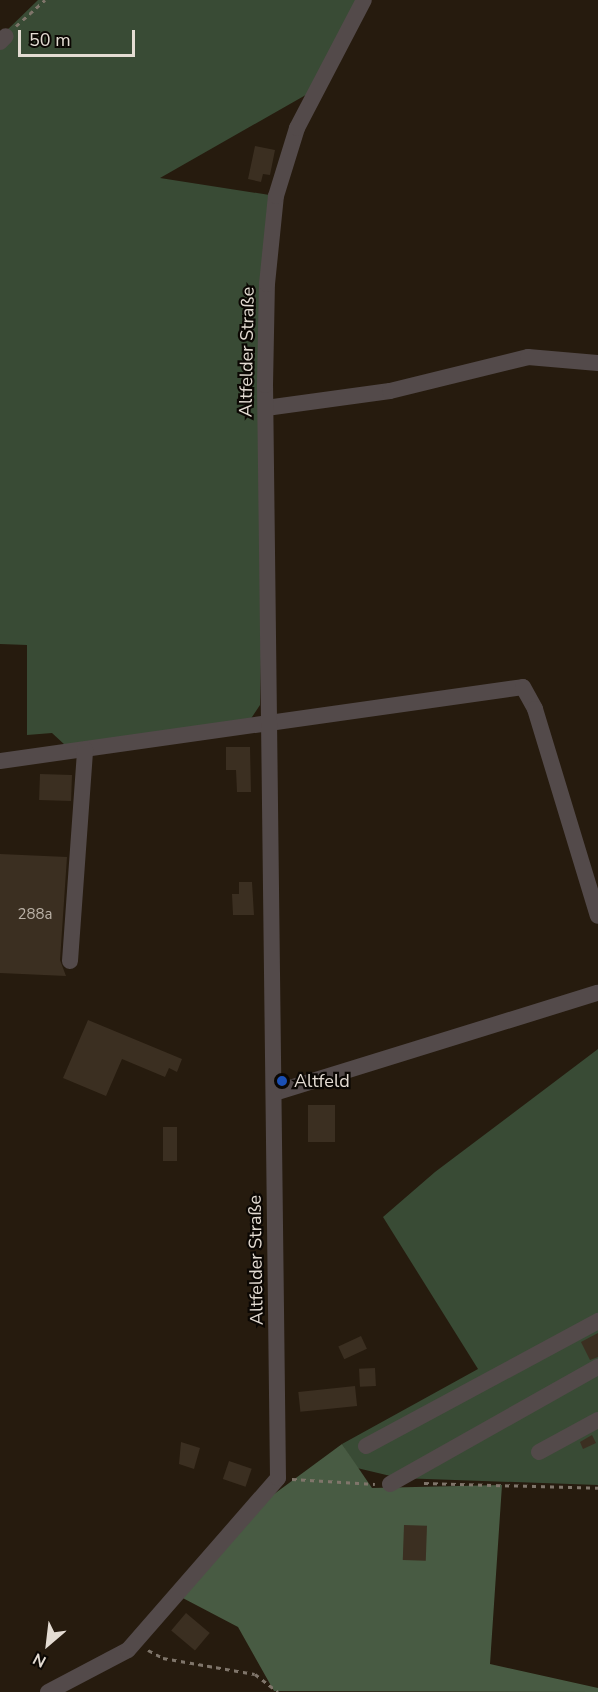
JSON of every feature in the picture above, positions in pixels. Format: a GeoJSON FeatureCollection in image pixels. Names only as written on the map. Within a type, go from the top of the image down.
{"type":"FeatureCollection","features":[{"type":"Feature","properties":{"kind":"street","name":"Altfelder Straße"},"geometry":{"type":"LineString","coordinates":[[278,1478],[266,408],[267,284],[276,196],[297,128],[364,0]]}},
{"type":"Feature","properties":{"kind":"street"},"geometry":{"type":"LineString","coordinates":[[266,408],[390,391],[528,357],[598,363]]}},
{"type":"Feature","properties":{"kind":"street"},"geometry":{"type":"LineString","coordinates":[[0,762],[523,687],[535,709],[598,916]]}},
{"type":"Feature","properties":{"kind":"street"},"geometry":{"type":"LineString","coordinates":[[70,961],[85,750]]}},
{"type":"Feature","properties":{"kind":"street"},"geometry":{"type":"LineString","coordinates":[[274,1093],[598,993]]}},
{"type":"Feature","properties":{"kind":"street"},"geometry":{"type":"LineString","coordinates":[[366,1446],[598,1322]]}},
{"type":"Feature","properties":{"kind":"street"},"geometry":{"type":"LineString","coordinates":[[390,1484],[598,1367]]}},
{"type":"Feature","properties":{"kind":"street"},"geometry":{"type":"LineString","coordinates":[[538,1452],[598,1420]]}},
{"type":"Feature","properties":{"kind":"street"},"geometry":{"type":"LineString","coordinates":[[48,1692],[128,1650],[278,1478]]}},
{"type":"Feature","properties":{"kind":"path"},"geometry":{"type":"LineString","coordinates":[[3,39],[45,0]]}},
{"type":"Feature","properties":{"kind":"path"},"geometry":{"type":"LineString","coordinates":[[278,1478],[390,1484]]}},
{"type":"Feature","properties":{"kind":"path"},"geometry":{"type":"LineString","coordinates":[[421,1483],[598,1488]]}},
{"type":"Feature","properties":{"kind":"path"},"geometry":{"type":"LineString","coordinates":[[135,1642],[163,1658],[255,1674],[278,1692]]}},
{"type":"Feature","properties":{"kind":"green space"},"geometry":{"type":"Polygon","coordinates":[[[38,0],[364,0],[318,88],[160,178],[276,196],[266,408],[260,705],[250,720],[65,745],[52,733],[27,735],[27,645],[0,644],[0,37],[38,0]]]}},
{"type":"Feature","properties":{"kind":"green space"},"geometry":{"type":"Polygon","coordinates":[[[598,1049],[598,1485],[399,1478],[357,1468],[342,1444],[478,1369],[383,1217],[435,1172],[598,1049]]]}},
{"type":"Feature","properties":{"kind":"green space"},"geometry":{"type":"Polygon","coordinates":[[[342,1444],[372,1488],[502,1485],[490,1664],[598,1688],[598,1692],[274,1691],[238,1627],[177,1595],[266,1500],[342,1444]]]}},
{"type":"Feature","properties":{"kind":"building"},"geometry":{"type":"Polygon","coordinates":[[[255,146],[275,150],[270,175],[263,174],[261,182],[248,179],[255,146]]]}},
{"type":"Feature","properties":{"kind":"building"},"geometry":{"type":"Polygon","coordinates":[[[226,747],[250,747],[251,792],[237,792],[236,770],[226,770],[226,747]]]}},
{"type":"Feature","properties":{"kind":"building"},"geometry":{"type":"Polygon","coordinates":[[[40,774],[72,775],[71,801],[39,800],[40,774]]]}},
{"type":"Feature","properties":{"kind":"building"},"geometry":{"type":"Polygon","coordinates":[[[0,854],[67,857],[60,960],[66,976],[0,973],[0,854]]]}},
{"type":"Feature","properties":{"kind":"building"},"geometry":{"type":"Polygon","coordinates":[[[239,882],[252,882],[254,915],[233,915],[232,894],[239,894],[239,882]]]}},
{"type":"Feature","properties":{"kind":"building"},"geometry":{"type":"Polygon","coordinates":[[[88,1020],[182,1059],[177,1072],[169,1068],[165,1077],[122,1059],[106,1096],[63,1078],[88,1020]]]}},
{"type":"Feature","properties":{"kind":"building"},"geometry":{"type":"Polygon","coordinates":[[[308,1105],[335,1105],[335,1142],[308,1142],[308,1105]]]}},
{"type":"Feature","properties":{"kind":"building"},"geometry":{"type":"Polygon","coordinates":[[[163,1127],[177,1127],[177,1161],[163,1161],[163,1127]]]}},
{"type":"Feature","properties":{"kind":"building"},"geometry":{"type":"Polygon","coordinates":[[[598,1333],[598,1357],[590,1360],[581,1342],[598,1333]]]}},
{"type":"Feature","properties":{"kind":"building"},"geometry":{"type":"Polygon","coordinates":[[[361,1336],[367,1349],[344,1359],[338,1347],[361,1336]]]}},
{"type":"Feature","properties":{"kind":"building"},"geometry":{"type":"Polygon","coordinates":[[[375,1368],[376,1386],[360,1387],[359,1369],[375,1368]]]}},
{"type":"Feature","properties":{"kind":"building"},"geometry":{"type":"Polygon","coordinates":[[[355,1386],[357,1406],[300,1412],[298,1392],[355,1386]]]}},
{"type":"Feature","properties":{"kind":"building"},"geometry":{"type":"Polygon","coordinates":[[[592,1435],[596,1443],[583,1449],[580,1442],[592,1435]]]}},
{"type":"Feature","properties":{"kind":"building"},"geometry":{"type":"Polygon","coordinates":[[[181,1442],[200,1448],[194,1469],[179,1464],[181,1442]]]}},
{"type":"Feature","properties":{"kind":"building"},"geometry":{"type":"Polygon","coordinates":[[[229,1461],[252,1469],[246,1487],[223,1479],[229,1461]]]}},
{"type":"Feature","properties":{"kind":"building"},"geometry":{"type":"Polygon","coordinates":[[[404,1525],[427,1526],[426,1561],[403,1560],[404,1525]]]}},
{"type":"Feature","properties":{"kind":"building"},"geometry":{"type":"Polygon","coordinates":[[[186,1613],[210,1633],[195,1651],[171,1631],[186,1613]]]}},
{"type":"Feature","properties":{"kind":"place","name":"Altfeld"},"geometry":{"type":"Point","coordinates":[282,1081]}}]}
